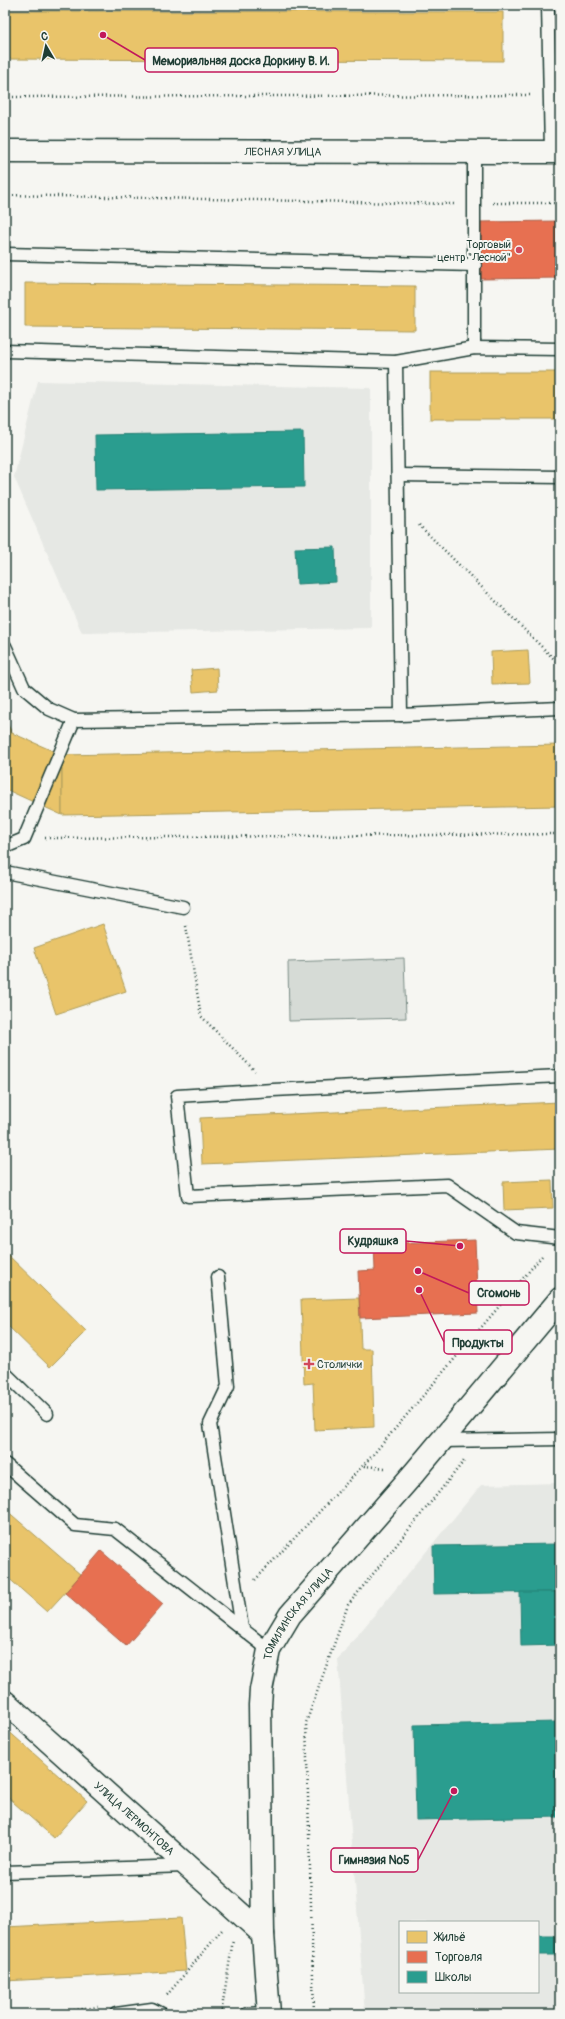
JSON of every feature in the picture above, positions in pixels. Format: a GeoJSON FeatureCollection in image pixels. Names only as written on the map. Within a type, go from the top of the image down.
{"type":"FeatureCollection","features":[{"type":"Feature","properties":{"kind":"street","name":"ЛЕСНАЯ УЛИЦА"},"geometry":{"type":"LineString","coordinates":[[5,151],[556,152]]}},
{"type":"Feature","properties":{"kind":"street","name":"ТОМИЛИНСКАЯ УЛИЦА"},"geometry":{"type":"LineString","coordinates":[[269,2013],[263,1934],[260,1704],[261,1690],[269,1650],[290,1615],[442,1441],[560,1298]]}},
{"type":"Feature","properties":{"kind":"street","name":"УЛИЦА ЛЕРМОНТОВА"},"geometry":{"type":"LineString","coordinates":[[5,1702],[263,1934]]}},
{"type":"Feature","properties":{"kind":"lane"},"geometry":{"type":"LineString","coordinates":[[548,5],[551,95],[556,152]]}},
{"type":"Feature","properties":{"kind":"lane"},"geometry":{"type":"LineString","coordinates":[[474,153],[474,348]]}},
{"type":"Feature","properties":{"kind":"lane"},"geometry":{"type":"LineString","coordinates":[[5,254],[475,265]]}},
{"type":"Feature","properties":{"kind":"lane"},"geometry":{"type":"LineString","coordinates":[[5,351],[396,362],[474,348],[560,348]]}},
{"type":"Feature","properties":{"kind":"lane"},"geometry":{"type":"LineString","coordinates":[[396,362],[401,714]]}},
{"type":"Feature","properties":{"kind":"lane"},"geometry":{"type":"LineString","coordinates":[[398,475],[560,477]]}},
{"type":"Feature","properties":{"kind":"lane"},"geometry":{"type":"LineString","coordinates":[[5,646],[24,688],[49,709],[74,720],[401,714],[560,708]]}},
{"type":"Feature","properties":{"kind":"lane"},"geometry":{"type":"LineString","coordinates":[[5,847],[24,839],[74,720]]}},
{"type":"Feature","properties":{"kind":"lane"},"geometry":{"type":"LineString","coordinates":[[5,872],[183,907]]}},
{"type":"Feature","properties":{"kind":"lane"},"geometry":{"type":"LineString","coordinates":[[558,1238],[516,1233],[447,1185],[188,1196],[177,1096],[560,1076]]}},
{"type":"Feature","properties":{"kind":"lane"},"geometry":{"type":"LineString","coordinates":[[218,1277],[228,1386],[210,1424],[242,1628]]}},
{"type":"Feature","properties":{"kind":"lane"},"geometry":{"type":"LineString","coordinates":[[5,1373],[47,1414]]}},
{"type":"Feature","properties":{"kind":"lane"},"geometry":{"type":"LineString","coordinates":[[442,1441],[560,1439]]}},
{"type":"Feature","properties":{"kind":"lane"},"geometry":{"type":"LineString","coordinates":[[5,1464],[76,1525],[115,1529],[269,1650]]}},
{"type":"Feature","properties":{"kind":"lane"},"geometry":{"type":"LineString","coordinates":[[5,1872],[186,1866]]}},
{"type":"Feature","properties":{"kind":"lane"},"geometry":{"type":"LineString","coordinates":[[116,2014],[152,2009],[162,2014]]}},
{"type":"Feature","properties":{"kind":"lane"},"geometry":{"type":"LineString","coordinates":[[247,2014],[269,2013]]}},
{"type":"Feature","properties":{"kind":"path"},"geometry":{"type":"LineString","coordinates":[[5,97],[551,95]]}},
{"type":"Feature","properties":{"kind":"path"},"geometry":{"type":"LineString","coordinates":[[5,195],[474,204],[560,203]]}},
{"type":"Feature","properties":{"kind":"path"},"geometry":{"type":"LineString","coordinates":[[398,505],[560,665]]}},
{"type":"Feature","properties":{"kind":"path"},"geometry":{"type":"LineString","coordinates":[[24,839],[560,834]]}},
{"type":"Feature","properties":{"kind":"path"},"geometry":{"type":"LineString","coordinates":[[183,907],[201,1016],[273,1090]]}},
{"type":"Feature","properties":{"kind":"path"},"geometry":{"type":"LineString","coordinates":[[237,1599],[371,1457],[558,1238]]}},
{"type":"Feature","properties":{"kind":"path"},"geometry":{"type":"LineString","coordinates":[[314,2014],[306,1723],[348,1605],[463,1462],[478,1440]]}},
{"type":"Feature","properties":{"kind":"path"},"geometry":{"type":"LineString","coordinates":[[165,1998],[238,1912]]}},
{"type":"Feature","properties":{"kind":"path"},"geometry":{"type":"LineString","coordinates":[[221,2014],[238,1912]]}},
{"type":"Feature","properties":{"kind":"shaded area"},"geometry":{"type":"Polygon","coordinates":[[[38,381],[371,388],[371,628],[82,633],[14,477],[38,381]]]}},
{"type":"Feature","properties":{"kind":"shaded area"},"geometry":{"type":"Polygon","coordinates":[[[404,958],[406,1018],[289,1021],[288,962],[404,958]]]}},
{"type":"Feature","properties":{"kind":"shaded area"},"geometry":{"type":"Polygon","coordinates":[[[560,1483],[560,2014],[365,2014],[338,1659],[481,1485],[560,1483]]]}},
{"type":"Feature","properties":{"kind":"building: Жильё"},"geometry":{"type":"Polygon","coordinates":[[[5,11],[503,12],[503,61],[5,59],[5,11]]]}},
{"type":"Feature","properties":{"kind":"building: Жильё"},"geometry":{"type":"Polygon","coordinates":[[[25,283],[415,286],[415,330],[25,327],[25,283]]]}},
{"type":"Feature","properties":{"kind":"building: Жильё"},"geometry":{"type":"Polygon","coordinates":[[[430,372],[560,372],[560,419],[430,419],[430,372]]]}},
{"type":"Feature","properties":{"kind":"building: Жильё"},"geometry":{"type":"Polygon","coordinates":[[[528,650],[530,683],[492,684],[491,652],[528,650]]]}},
{"type":"Feature","properties":{"kind":"building: Жильё"},"geometry":{"type":"Polygon","coordinates":[[[217,668],[218,690],[193,692],[191,670],[217,668]]]}},
{"type":"Feature","properties":{"kind":"building: Жильё"},"geometry":{"type":"Polygon","coordinates":[[[5,719],[12,733],[5,739],[5,719]]]}},
{"type":"Feature","properties":{"kind":"building: Жильё"},"geometry":{"type":"Polygon","coordinates":[[[12,733],[62,755],[62,815],[5,789],[5,739],[12,733]]]}},
{"type":"Feature","properties":{"kind":"building: Жильё"},"geometry":{"type":"Polygon","coordinates":[[[560,745],[560,806],[62,815],[62,755],[560,745]]]}},
{"type":"Feature","properties":{"kind":"building: Жильё"},"geometry":{"type":"Polygon","coordinates":[[[103,924],[126,991],[56,1014],[34,948],[103,924]]]}},
{"type":"Feature","properties":{"kind":"building: Жильё"},"geometry":{"type":"Polygon","coordinates":[[[560,1102],[560,1149],[202,1164],[200,1118],[560,1102]]]}},
{"type":"Feature","properties":{"kind":"building: Жильё"},"geometry":{"type":"Polygon","coordinates":[[[552,1180],[553,1208],[504,1210],[503,1182],[552,1180]]]}},
{"type":"Feature","properties":{"kind":"building: Жильё"},"geometry":{"type":"Polygon","coordinates":[[[5,1252],[86,1331],[50,1367],[5,1323],[5,1252]]]}},
{"type":"Feature","properties":{"kind":"building: Жильё"},"geometry":{"type":"Polygon","coordinates":[[[359,1298],[361,1349],[372,1349],[374,1427],[315,1430],[313,1383],[304,1384],[301,1300],[359,1298]]]}},
{"type":"Feature","properties":{"kind":"building: Жильё"},"geometry":{"type":"Polygon","coordinates":[[[5,1509],[81,1575],[47,1612],[5,1575],[5,1509]]]}},
{"type":"Feature","properties":{"kind":"building: Жильё"},"geometry":{"type":"Polygon","coordinates":[[[5,1728],[87,1801],[54,1838],[5,1795],[5,1728]]]}},
{"type":"Feature","properties":{"kind":"building: Жильё"},"geometry":{"type":"Polygon","coordinates":[[[181,1918],[186,1971],[5,1981],[5,1927],[181,1918]]]}},
{"type":"Feature","properties":{"kind":"building: Торговля","name":"Торговый центр \"Лесной\""},"geometry":{"type":"Polygon","coordinates":[[[560,221],[560,278],[479,279],[479,222],[560,221]]]}},
{"type":"Feature","properties":{"kind":"building: Торговля"},"geometry":{"type":"Polygon","coordinates":[[[475,1240],[478,1313],[360,1318],[358,1271],[375,1270],[374,1244],[475,1240]]]}},
{"type":"Feature","properties":{"kind":"building: Торговля"},"geometry":{"type":"Polygon","coordinates":[[[101,1551],[163,1604],[126,1646],[65,1593],[101,1551]]]}},
{"type":"Feature","properties":{"kind":"building: Школы"},"geometry":{"type":"Polygon","coordinates":[[[303,432],[304,487],[96,490],[95,435],[303,432]]]}},
{"type":"Feature","properties":{"kind":"building: Школы"},"geometry":{"type":"Polygon","coordinates":[[[335,547],[336,582],[297,584],[295,548],[335,547]]]}},
{"type":"Feature","properties":{"kind":"building: Школы"},"geometry":{"type":"Polygon","coordinates":[[[558,1544],[559,1592],[434,1594],[433,1546],[558,1544]]]}},
{"type":"Feature","properties":{"kind":"building: Школы"},"geometry":{"type":"Polygon","coordinates":[[[520,1592],[560,1592],[560,1645],[521,1646],[520,1592]]]}},
{"type":"Feature","properties":{"kind":"building: Школы"},"geometry":{"type":"Polygon","coordinates":[[[557,1722],[557,1747],[560,1747],[559,1817],[416,1820],[414,1725],[557,1722]]]}},
{"type":"Feature","properties":{"kind":"building: Школы"},"geometry":{"type":"Polygon","coordinates":[[[560,1797],[560,1886],[559,1817],[560,1797]]]}},
{"type":"Feature","properties":{"kind":"building: Школы"},"geometry":{"type":"Polygon","coordinates":[[[539,1936],[560,1936],[560,1955],[539,1955],[539,1936]]]}},
{"type":"Feature","properties":{"kind":"place","name":"Мемориальная доска Доркину В. И."},"geometry":{"type":"Point","coordinates":[103,35]}},
{"type":"Feature","properties":{"kind":"place","name":"Торговый центр \"Лесной\""},"geometry":{"type":"Point","coordinates":[519,250]}},
{"type":"Feature","properties":{"kind":"place","name":"Кудряшка"},"geometry":{"type":"Point","coordinates":[460,1246]}},
{"type":"Feature","properties":{"kind":"place","name":"Сгомонь"},"geometry":{"type":"Point","coordinates":[418,1271]}},
{"type":"Feature","properties":{"kind":"place","name":"Продукты"},"geometry":{"type":"Point","coordinates":[419,1290]}},
{"type":"Feature","properties":{"kind":"place","name":"Столички"},"geometry":{"type":"Point","coordinates":[309,1364]}},
{"type":"Feature","properties":{"kind":"place","name":"Гимназия №5"},"geometry":{"type":"Point","coordinates":[454,1791]}}]}
